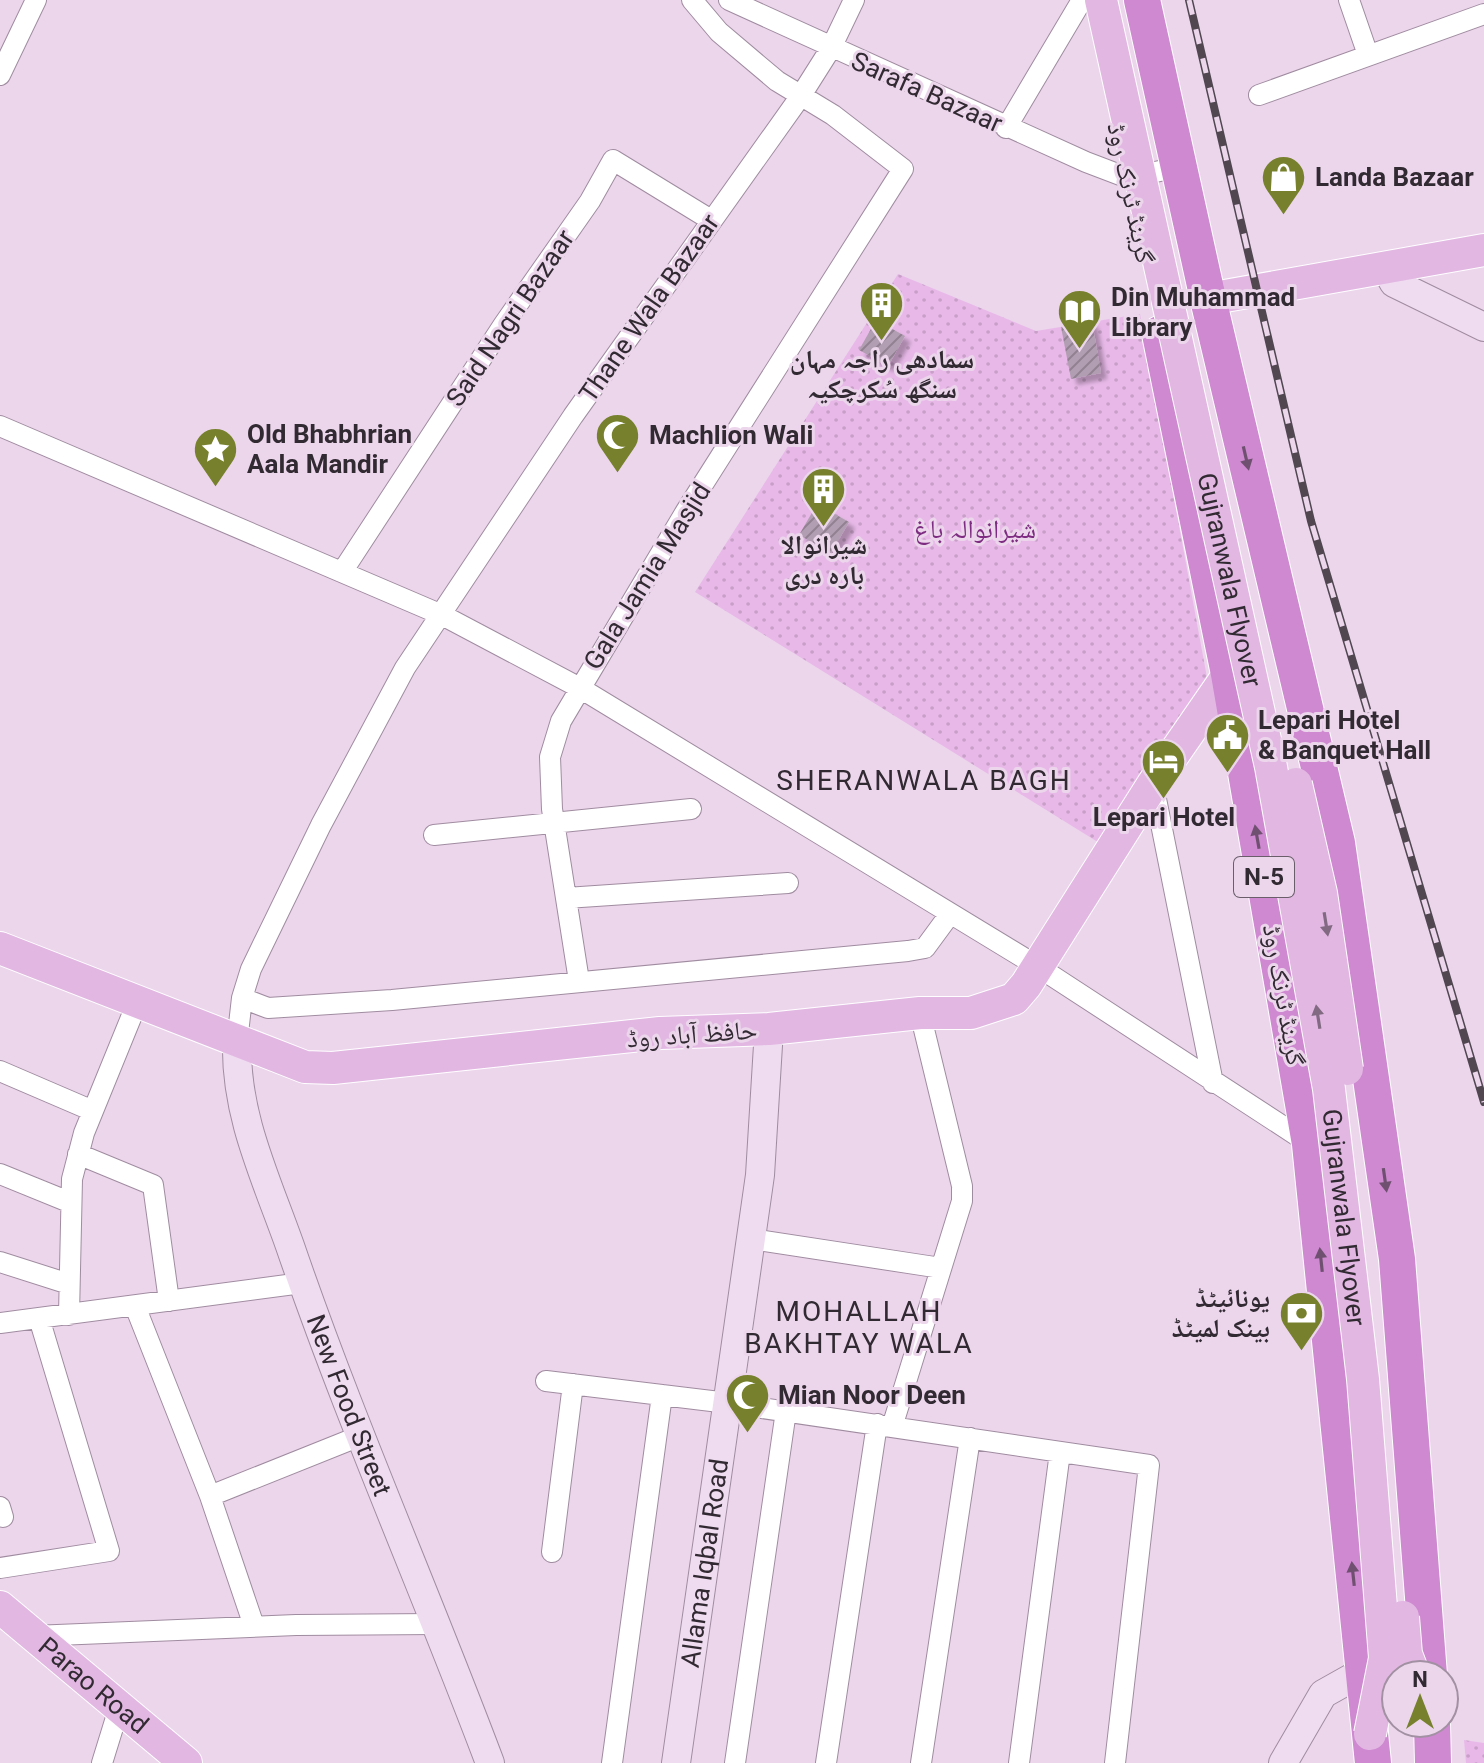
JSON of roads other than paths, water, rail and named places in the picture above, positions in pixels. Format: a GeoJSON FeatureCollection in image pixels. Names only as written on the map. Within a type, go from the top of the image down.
{"type":"FeatureCollection","features":[{"type":"Feature","properties":{"kind":"highway","name":"گرینڈ ٹرنک روڈ"},"geometry":{"type":"LineString","coordinates":[[1091,0],[1229,674],[1310,1144],[1372,1748]]}},
{"type":"Feature","properties":{"kind":"highway","name":"گرینڈ ٹرنک روڈ"},"geometry":{"type":"LineString","coordinates":[[1142,0],[1210,308],[1337,843],[1397,1259],[1428,1659]]}},
{"type":"Feature","properties":{"kind":"main road","name":"Gujranwala Flyover"},"geometry":{"type":"LineString","coordinates":[[1101,0],[1271,767],[1329,1089],[1363,1379],[1385,1658],[1372,1748]]}},
{"type":"Feature","properties":{"kind":"main road","name":"Gujranwala Flyover"},"geometry":{"type":"LineString","coordinates":[[1124,0],[1229,494],[1321,893],[1342,1024],[1381,1341],[1408,1659]]}},
{"type":"Feature","properties":{"kind":"main road"},"geometry":{"type":"LineString","coordinates":[[1390,276],[1484,250]]}},
{"type":"Feature","properties":{"kind":"main road"},"geometry":{"type":"LineString","coordinates":[[1210,308],[1390,276],[1484,266]]}},
{"type":"Feature","properties":{"kind":"main road","name":"حافظ آباد روڈ"},"geometry":{"type":"LineString","coordinates":[[0,948],[305,1067],[333,1068],[660,1033],[769,1029],[920,1013],[971,1013],[995,1008],[1014,999],[1153,784],[1229,674]]}},
{"type":"Feature","properties":{"kind":"main road","name":"Parao Road"},"geometry":{"type":"LineString","coordinates":[[0,1607],[186,1763]]}},
{"type":"Feature","properties":{"kind":"street"},"geometry":{"type":"LineString","coordinates":[[0,75],[36,0]]}},
{"type":"Feature","properties":{"kind":"street"},"geometry":{"type":"LineString","coordinates":[[692,0],[719,32],[800,97]]}},
{"type":"Feature","properties":{"kind":"street","name":"Sarafa Bazaar"},"geometry":{"type":"LineString","coordinates":[[729,0],[1006,128],[1128,178]]}},
{"type":"Feature","properties":{"kind":"street","name":"Thane Wala Bazaar"},"geometry":{"type":"LineString","coordinates":[[237,1042],[242,998],[267,934],[405,668],[573,416],[800,97],[831,48],[854,0]]}},
{"type":"Feature","properties":{"kind":"street"},"geometry":{"type":"LineString","coordinates":[[1006,128],[1082,0]]}},
{"type":"Feature","properties":{"kind":"street"},"geometry":{"type":"LineString","coordinates":[[1349,0],[1368,55]]}},
{"type":"Feature","properties":{"kind":"street"},"geometry":{"type":"LineString","coordinates":[[1259,95],[1484,14]]}},
{"type":"Feature","properties":{"kind":"street","name":"Gala Jamia Masjid"},"geometry":{"type":"LineString","coordinates":[[579,981],[554,821],[550,757],[561,721],[686,511],[903,169],[833,115],[800,97]]}},
{"type":"Feature","properties":{"kind":"street","name":"Said Nagri Bazaar"},"geometry":{"type":"LineString","coordinates":[[342,572],[504,324],[590,201],[613,160],[711,220]]}},
{"type":"Feature","properties":{"kind":"street"},"geometry":{"type":"LineString","coordinates":[[1128,178],[1178,167]]}},
{"type":"Feature","properties":{"kind":"street"},"geometry":{"type":"LineString","coordinates":[[1390,276],[1484,327]]}},
{"type":"Feature","properties":{"kind":"street"},"geometry":{"type":"LineString","coordinates":[[0,426],[442,615],[580,688],[1037,966],[1310,1144]]}},
{"type":"Feature","properties":{"kind":"street"},"geometry":{"type":"LineString","coordinates":[[1153,784],[1213,1083]]}},
{"type":"Feature","properties":{"kind":"street"},"geometry":{"type":"LineString","coordinates":[[434,835],[691,809]]}},
{"type":"Feature","properties":{"kind":"street"},"geometry":{"type":"LineString","coordinates":[[566,898],[788,883]]}},
{"type":"Feature","properties":{"kind":"street"},"geometry":{"type":"LineString","coordinates":[[242,998],[268,1008],[521,989],[917,949],[935,939],[950,914]]}},
{"type":"Feature","properties":{"kind":"street"},"geometry":{"type":"LineString","coordinates":[[69,1315],[69,1202],[78,1154],[137,1003]]}},
{"type":"Feature","properties":{"kind":"street"},"geometry":{"type":"LineString","coordinates":[[826,1763],[884,1426],[962,1201],[962,1186],[920,1013]]}},
{"type":"Feature","properties":{"kind":"street","name":"Allama Iqbal Road"},"geometry":{"type":"LineString","coordinates":[[676,1763],[763,1153],[769,1029]]}},
{"type":"Feature","properties":{"kind":"street","name":"New Food Street"},"geometry":{"type":"LineString","coordinates":[[237,1042],[236,1079],[244,1121],[360,1436],[490,1763]]}},
{"type":"Feature","properties":{"kind":"street"},"geometry":{"type":"LineString","coordinates":[[0,1071],[93,1111]]}},
{"type":"Feature","properties":{"kind":"street"},"geometry":{"type":"LineString","coordinates":[[78,1154],[153,1185],[169,1301]]}},
{"type":"Feature","properties":{"kind":"street"},"geometry":{"type":"LineString","coordinates":[[0,1174],[69,1202]]}},
{"type":"Feature","properties":{"kind":"street"},"geometry":{"type":"LineString","coordinates":[[751,1239],[941,1268]]}},
{"type":"Feature","properties":{"kind":"street"},"geometry":{"type":"LineString","coordinates":[[0,1262],[69,1284]]}},
{"type":"Feature","properties":{"kind":"street"},"geometry":{"type":"LineString","coordinates":[[0,1323],[302,1283]]}},
{"type":"Feature","properties":{"kind":"street"},"geometry":{"type":"LineString","coordinates":[[135,1306],[210,1496],[254,1626]]}},
{"type":"Feature","properties":{"kind":"street"},"geometry":{"type":"LineString","coordinates":[[0,1568],[109,1551],[39,1318]]}},
{"type":"Feature","properties":{"kind":"street"},"geometry":{"type":"LineString","coordinates":[[546,1381],[786,1411],[1149,1465],[1115,1763]]}},
{"type":"Feature","properties":{"kind":"street"},"geometry":{"type":"LineString","coordinates":[[552,1552],[573,1384]]}},
{"type":"Feature","properties":{"kind":"street"},"geometry":{"type":"LineString","coordinates":[[612,1763],[662,1395]]}},
{"type":"Feature","properties":{"kind":"street"},"geometry":{"type":"LineString","coordinates":[[735,1763],[786,1411]]}},
{"type":"Feature","properties":{"kind":"street"},"geometry":{"type":"LineString","coordinates":[[210,1496],[360,1436]]}},
{"type":"Feature","properties":{"kind":"street"},"geometry":{"type":"LineString","coordinates":[[921,1763],[970,1438]]}},
{"type":"Feature","properties":{"kind":"street"},"geometry":{"type":"LineString","coordinates":[[1019,1763],[1060,1452]]}},
{"type":"Feature","properties":{"kind":"street"},"geometry":{"type":"LineString","coordinates":[[33,1636],[254,1626],[437,1624]]}},
{"type":"Feature","properties":{"kind":"street"},"geometry":{"type":"LineString","coordinates":[[1283,1763],[1323,1694],[1364,1671]]}},
{"type":"Feature","properties":{"kind":"street"},"geometry":{"type":"LineString","coordinates":[[102,1763],[119,1708]]}},
{"type":"Feature","properties":{"kind":"railway"},"geometry":{"type":"LineString","coordinates":[[1189,0],[1311,521],[1484,1102]]}},
{"type":"Feature","properties":{"kind":"place","name":"Landa Bazaar"},"geometry":{"type":"Point","coordinates":[1284,216]}},
{"type":"Feature","properties":{"kind":"place","name":"سمادھی راجہ مہان سنگھ سُکرچکیہ"},"geometry":{"type":"Point","coordinates":[882,343]}},
{"type":"Feature","properties":{"kind":"place","name":"Din Muhammad Library"},"geometry":{"type":"Point","coordinates":[1080,351]}},
{"type":"Feature","properties":{"kind":"place","name":"Machlion Wali"},"geometry":{"type":"Point","coordinates":[618,474]}},
{"type":"Feature","properties":{"kind":"place","name":"Old Bhabhrian Aala Mandir"},"geometry":{"type":"Point","coordinates":[216,488]}},
{"type":"Feature","properties":{"kind":"place","name":"شیرانوالا بارہ دری"},"geometry":{"type":"Point","coordinates":[824,529]}},
{"type":"Feature","properties":{"kind":"place","name":"Lepari Hotel & Banquet Hall"},"geometry":{"type":"Point","coordinates":[1227,774]}},
{"type":"Feature","properties":{"kind":"place","name":"Lepari Hotel"},"geometry":{"type":"Point","coordinates":[1164,801]}},
{"type":"Feature","properties":{"kind":"place","name":"یونائیٹڈ بینک لمیٹڈ"},"geometry":{"type":"Point","coordinates":[1301,1352]}},
{"type":"Feature","properties":{"kind":"place","name":"Mian Noor Deen"},"geometry":{"type":"Point","coordinates":[747,1434]}},
{"type":"Feature","properties":{"kind":"district","name":"SHERANWALA BAGH"},"geometry":{"type":"Point","coordinates":[924,780]}},
{"type":"Feature","properties":{"kind":"district","name":"MOHALLAH BAKHTAY WALA"},"geometry":{"type":"Point","coordinates":[859,1327]}},
{"type":"Feature","properties":{"kind":"park label","name":"شیرانوالہ باغ"},"geometry":{"type":"Point","coordinates":[975,529]}}]}
